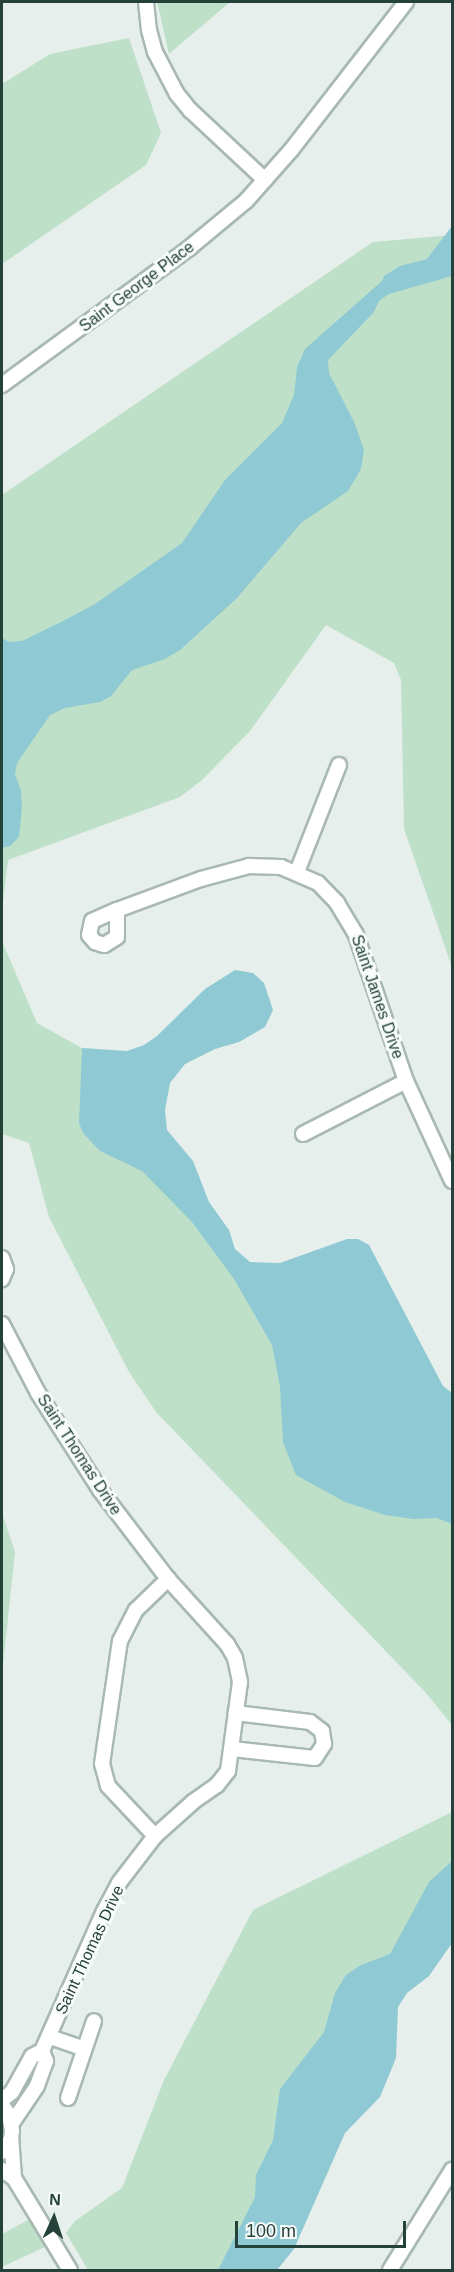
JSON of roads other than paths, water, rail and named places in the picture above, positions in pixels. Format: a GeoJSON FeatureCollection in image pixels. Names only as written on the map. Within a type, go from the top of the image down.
{"type":"FeatureCollection","features":[{"type":"Feature","properties":{"kind":"street"},"geometry":{"type":"LineString","coordinates":[[146,2],[155,52],[177,94],[191,111],[265,180]]}},
{"type":"Feature","properties":{"kind":"street","name":"Saint George Place"},"geometry":{"type":"LineString","coordinates":[[2,385],[188,249],[246,201],[292,149],[406,2]]}},
{"type":"Feature","properties":{"kind":"street"},"geometry":{"type":"LineString","coordinates":[[297,872],[339,765]]}},
{"type":"Feature","properties":{"kind":"street","name":"Saint James Drive"},"geometry":{"type":"LineString","coordinates":[[117,910],[201,879],[249,866],[281,867],[297,872],[324,888],[348,920],[356,935],[406,1080],[453,1181]]}},
{"type":"Feature","properties":{"kind":"street"},"geometry":{"type":"LineString","coordinates":[[303,1134],[406,1080]]}},
{"type":"Feature","properties":{"kind":"street"},"geometry":{"type":"LineString","coordinates":[[2,1258],[6,1269],[2,1279]]}},
{"type":"Feature","properties":{"kind":"street","name":"Saint Thomas Drive"},"geometry":{"type":"LineString","coordinates":[[2,1324],[68,1442],[106,1499],[168,1579],[227,1644],[235,1658],[240,1682],[230,1762],[223,1779],[155,1836],[125,1875],[104,1911],[50,2037],[42,2051],[32,2056],[12,2092],[2,2100]]}},
{"type":"Feature","properties":{"kind":"street"},"geometry":{"type":"LineString","coordinates":[[155,1836],[108,1786],[102,1764],[120,1641],[136,1610],[168,1579]]}},
{"type":"Feature","properties":{"kind":"street"},"geometry":{"type":"LineString","coordinates":[[232,1749],[315,1758],[324,1744],[322,1731],[309,1722],[236,1713]]}},
{"type":"Feature","properties":{"kind":"street","name":"Saint Thomas Drive"},"geometry":{"type":"LineString","coordinates":[[68,2098],[94,2022]]}},
{"type":"Feature","properties":{"kind":"street","name":"Saint Thomas Drive"},"geometry":{"type":"LineString","coordinates":[[50,2037],[84,2049]]}},
{"type":"Feature","properties":{"kind":"street","name":"Saint Thomas Drive"},"geometry":{"type":"LineString","coordinates":[[12,2123],[37,2086],[46,2061],[42,2051]]}},
{"type":"Feature","properties":{"kind":"street"},"geometry":{"type":"LineString","coordinates":[[27,2067],[42,2073]]}},
{"type":"Feature","properties":{"kind":"street"},"geometry":{"type":"LineString","coordinates":[[2,2105],[12,2123],[14,2178]]}},
{"type":"Feature","properties":{"kind":"street"},"geometry":{"type":"LineString","coordinates":[[2,2152],[11,2139]]}},
{"type":"Feature","properties":{"kind":"street"},"geometry":{"type":"LineString","coordinates":[[2,2170],[14,2178],[70,2271]]}},
{"type":"Feature","properties":{"kind":"street"},"geometry":{"type":"LineString","coordinates":[[390,2271],[453,2170]]}},
{"type":"Feature","properties":{"kind":"water"},"geometry":{"type":"Polygon","coordinates":[[[452,226],[452,276],[389,294],[379,301],[374,312],[328,360],[329,373],[355,424],[364,450],[361,469],[348,491],[301,523],[237,598],[180,650],[165,659],[132,670],[111,696],[100,702],[65,708],[50,715],[17,763],[15,774],[21,791],[22,807],[19,837],[10,846],[2,848],[2,638],[9,642],[22,641],[61,622],[95,604],[182,543],[225,480],[282,423],[294,395],[297,367],[305,349],[382,281],[384,276],[400,266],[427,259],[452,226]]]}},
{"type":"Feature","properties":{"kind":"water"},"geometry":{"type":"Polygon","coordinates":[[[235,970],[253,973],[264,983],[273,1010],[265,1027],[239,1042],[215,1049],[185,1064],[170,1083],[165,1110],[167,1130],[193,1161],[209,1202],[229,1230],[235,1249],[250,1262],[280,1263],[347,1239],[358,1239],[369,1245],[443,1386],[452,1393],[452,1524],[437,1518],[413,1519],[385,1515],[345,1502],[296,1475],[283,1442],[280,1387],[272,1345],[234,1279],[192,1222],[142,1171],[100,1151],[83,1133],[79,1123],[82,1048],[127,1051],[144,1045],[157,1036],[205,989],[235,970]]]}},
{"type":"Feature","properties":{"kind":"water"},"geometry":{"type":"Polygon","coordinates":[[[452,1861],[452,1943],[429,1976],[407,1993],[398,2007],[396,2058],[380,2097],[345,2133],[294,2249],[277,2270],[218,2270],[255,2197],[256,2175],[273,2140],[280,2089],[324,2032],[335,1993],[346,1975],[361,1965],[390,1954],[429,1882],[452,1861]]]}}]}
